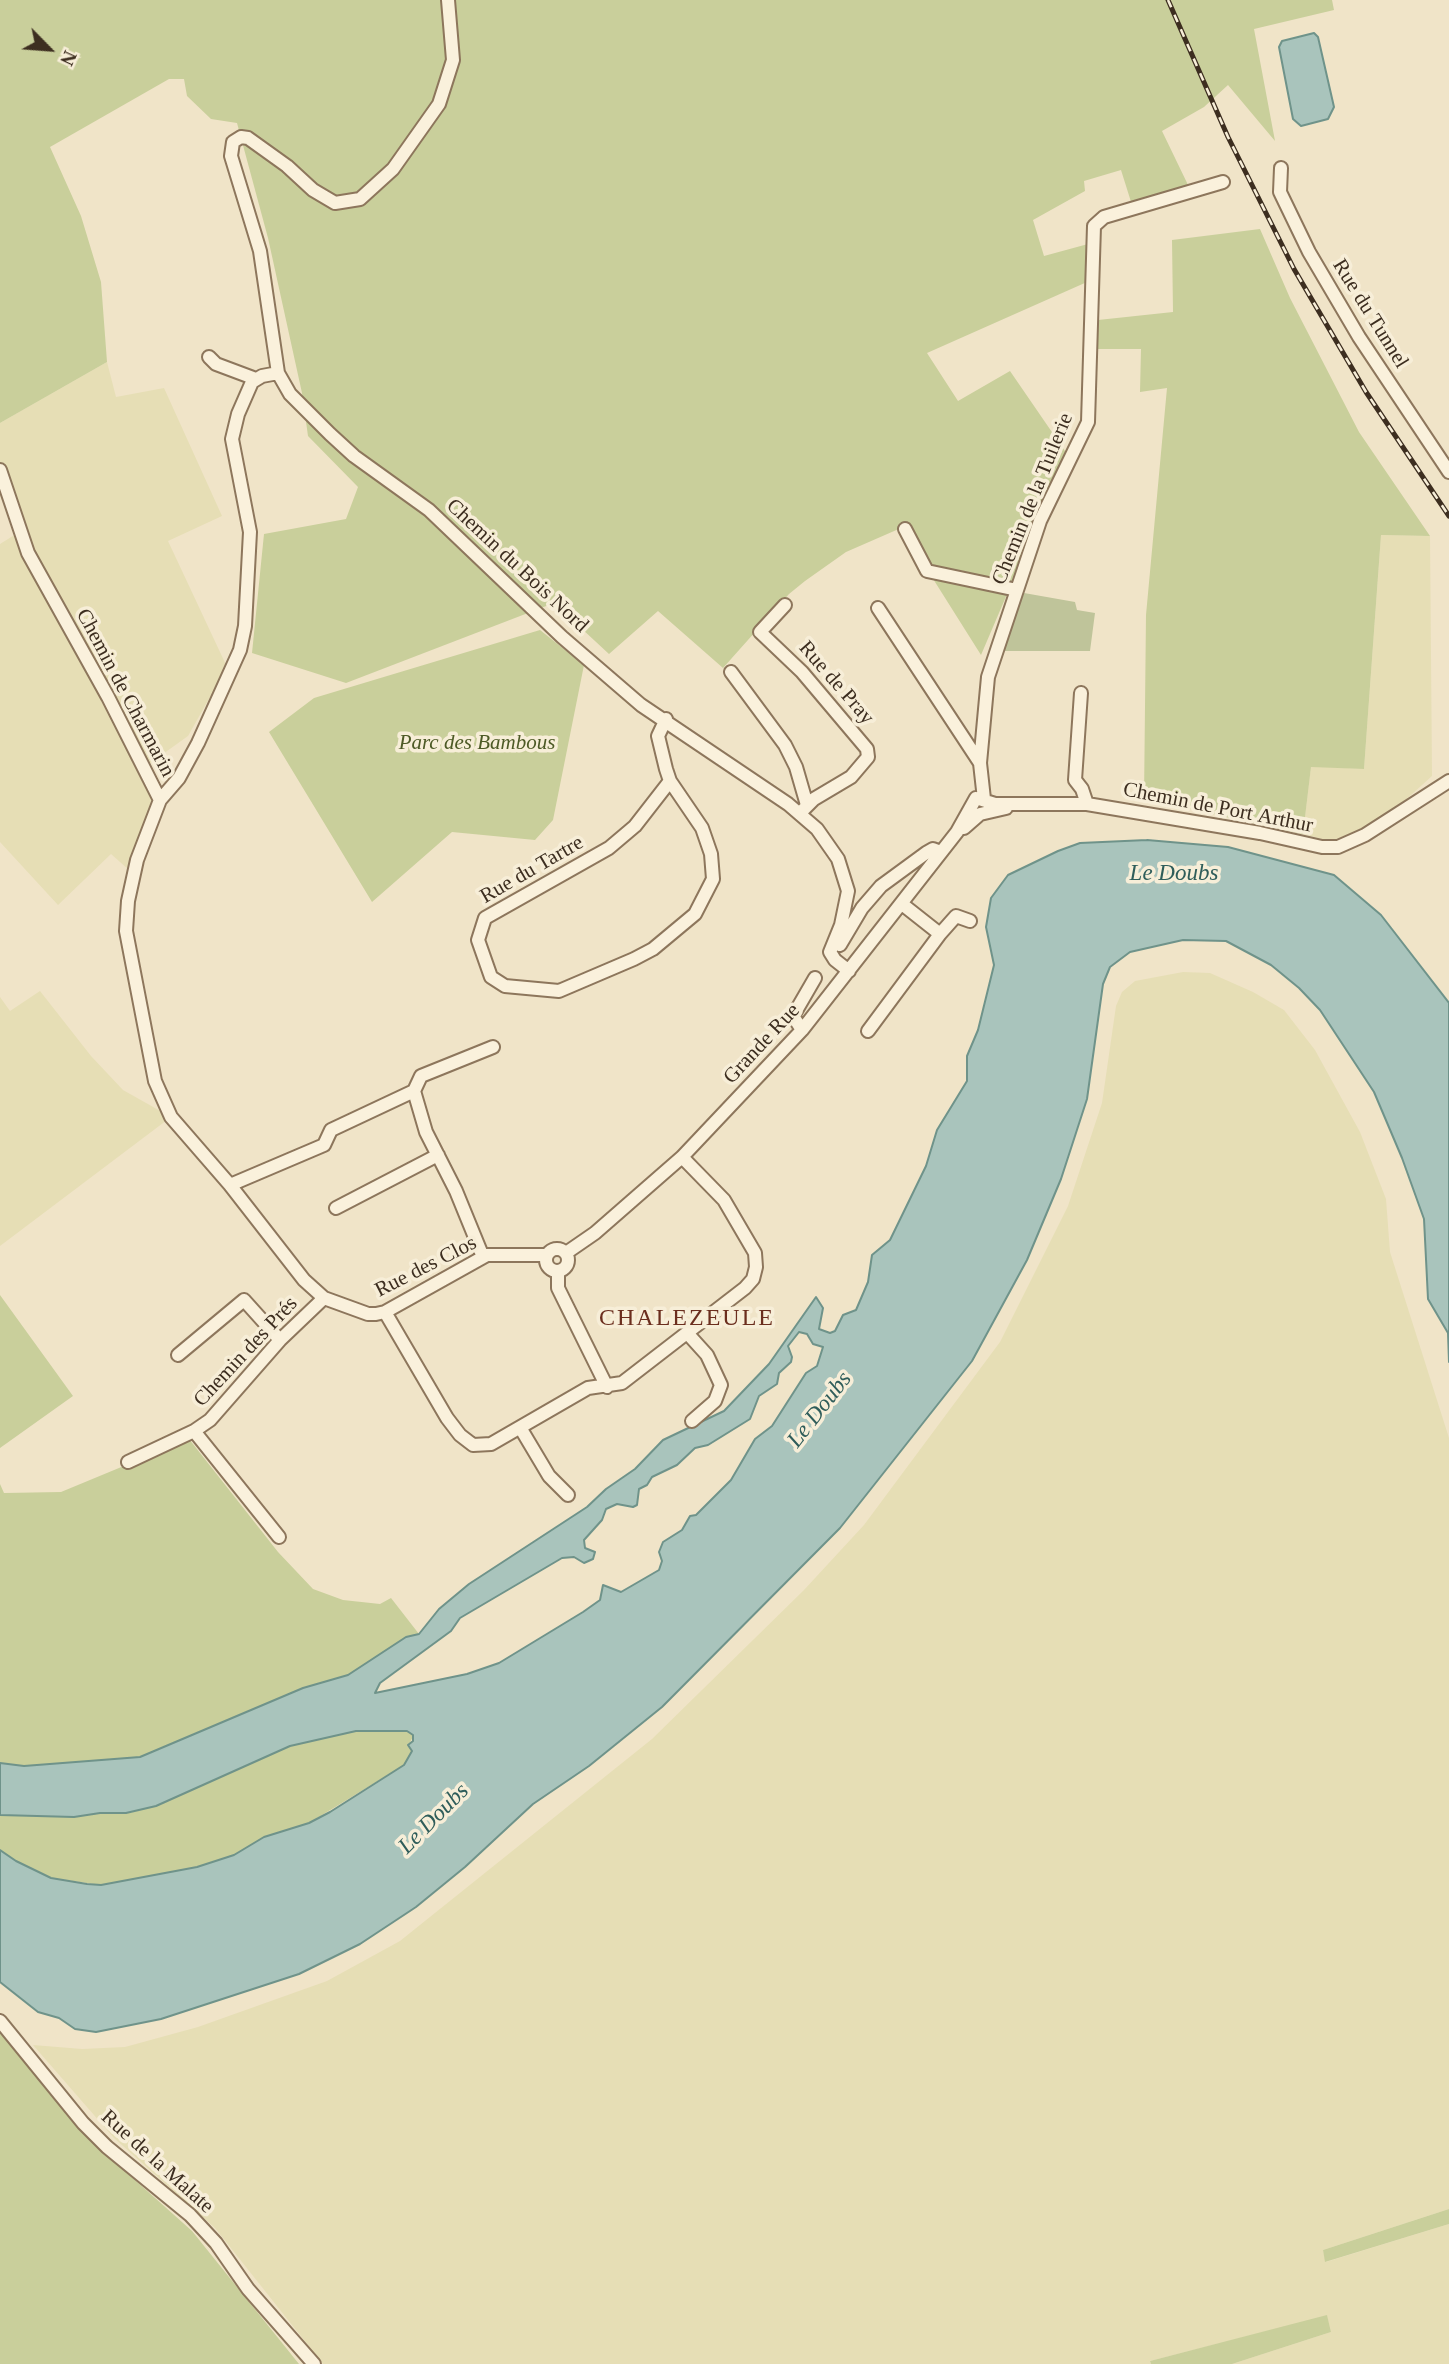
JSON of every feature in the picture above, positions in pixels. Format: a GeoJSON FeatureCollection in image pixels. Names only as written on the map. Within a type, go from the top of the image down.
{"type":"FeatureCollection","features":[{"type":"Feature","properties":{"kind":"street","name":"Chemin du Bois Nord"},"geometry":{"type":"LineString","coordinates":[[448,0],[453,34],[453,60],[439,104],[393,169],[360,199],[348,203],[327,199],[248,138],[241,137],[233,142],[231,156],[260,251],[278,373],[302,408],[354,456],[429,510],[572,645],[641,705],[803,809],[825,838],[841,870],[847,899],[831,952],[835,960],[849,971]]}},
{"type":"Feature","properties":{"kind":"street","name":"Rue du Tunnel"},"geometry":{"type":"LineString","coordinates":[[1281,168],[1280,192],[1308,252],[1359,337],[1449,472]]}},
{"type":"Feature","properties":{"kind":"street","name":"Chemin de la Tuilerie"},"geometry":{"type":"LineString","coordinates":[[980,806],[980,769],[988,677],[1040,521],[1088,422],[1094,226],[1104,217],[1223,182]]}},
{"type":"Feature","properties":{"kind":"street"},"geometry":{"type":"LineString","coordinates":[[209,357],[216,364],[256,379],[278,373]]}},
{"type":"Feature","properties":{"kind":"street"},"geometry":{"type":"LineString","coordinates":[[160,800],[179,778],[198,743],[240,650],[245,626],[250,532],[248,510],[231,446],[238,414],[256,379]]}},
{"type":"Feature","properties":{"kind":"street","name":"Chemin de Charmarin"},"geometry":{"type":"LineString","coordinates":[[0,470],[28,553],[108,697],[160,800],[143,840],[131,883],[126,917],[128,944],[148,1053],[163,1105],[304,1280],[324,1298]]}},
{"type":"Feature","properties":{"kind":"street"},"geometry":{"type":"LineString","coordinates":[[905,529],[927,571],[1017,590]]}},
{"type":"Feature","properties":{"kind":"street","name":"Rue de Pray"},"geometry":{"type":"LineString","coordinates":[[785,605],[760,632],[778,646],[802,672],[867,749],[868,757],[851,777],[803,809]]}},
{"type":"Feature","properties":{"kind":"street"},"geometry":{"type":"LineString","coordinates":[[878,608],[980,769]]}},
{"type":"Feature","properties":{"kind":"street"},"geometry":{"type":"LineString","coordinates":[[731,672],[785,745],[796,766],[803,809]]}},
{"type":"Feature","properties":{"kind":"street"},"geometry":{"type":"LineString","coordinates":[[1081,693],[1075,780],[1082,789],[1087,804]]}},
{"type":"Feature","properties":{"kind":"street","name":"Rue du Tartre"},"geometry":{"type":"LineString","coordinates":[[666,719],[658,736],[658,745],[670,781],[702,828],[711,854],[713,879],[706,897],[692,918],[634,959],[559,991],[505,986],[491,977],[478,940],[485,918],[609,848],[635,825],[670,781]]}},
{"type":"Feature","properties":{"kind":"street","name":"Chemin de Port Arthur"},"geometry":{"type":"LineString","coordinates":[[980,806],[1019,803],[1087,804],[1260,832],[1322,848],[1338,847],[1365,835],[1449,781]]}},
{"type":"Feature","properties":{"kind":"street","name":"Grande Rue"},"geometry":{"type":"LineString","coordinates":[[566,1253],[595,1233],[682,1157],[802,1030],[980,806]]}},
{"type":"Feature","properties":{"kind":"street"},"geometry":{"type":"LineString","coordinates":[[840,945],[862,908],[881,886],[933,849],[942,852]]}},
{"type":"Feature","properties":{"kind":"street"},"geometry":{"type":"LineString","coordinates":[[902,904],[940,934]]}},
{"type":"Feature","properties":{"kind":"street"},"geometry":{"type":"LineString","coordinates":[[868,1031],[956,916],[970,921]]}},
{"type":"Feature","properties":{"kind":"street"},"geometry":{"type":"LineString","coordinates":[[802,1030],[793,1016],[815,978]]}},
{"type":"Feature","properties":{"kind":"street"},"geometry":{"type":"LineString","coordinates":[[230,1185],[324,1145],[331,1129],[414,1091],[421,1076],[493,1047]]}},
{"type":"Feature","properties":{"kind":"street"},"geometry":{"type":"LineString","coordinates":[[414,1091],[426,1132],[483,1257]]}},
{"type":"Feature","properties":{"kind":"street"},"geometry":{"type":"LineString","coordinates":[[336,1208],[438,1155]]}},
{"type":"Feature","properties":{"kind":"street"},"geometry":{"type":"LineString","coordinates":[[385,1312],[460,1435],[472,1445],[491,1444],[588,1388],[607,1387],[636,1375],[745,1288],[753,1279],[756,1267],[755,1253],[724,1200],[682,1157]]}},
{"type":"Feature","properties":{"kind":"street"},"geometry":{"type":"LineString","coordinates":[[556,1249],[566,1253],[569,1264],[558,1272],[547,1266],[547,1255],[556,1249]]}},
{"type":"Feature","properties":{"kind":"street","name":"Rue des Clos"},"geometry":{"type":"LineString","coordinates":[[324,1298],[368,1314],[385,1312],[483,1257],[497,1254],[547,1255]]}},
{"type":"Feature","properties":{"kind":"street"},"geometry":{"type":"LineString","coordinates":[[558,1272],[558,1288],[607,1387]]}},
{"type":"Feature","properties":{"kind":"street","name":"Chemin des Prés"},"geometry":{"type":"LineString","coordinates":[[128,1462],[194,1431],[227,1404],[280,1340],[324,1298]]}},
{"type":"Feature","properties":{"kind":"street"},"geometry":{"type":"LineString","coordinates":[[178,1355],[244,1300],[280,1340]]}},
{"type":"Feature","properties":{"kind":"street"},"geometry":{"type":"LineString","coordinates":[[688,1334],[707,1355],[721,1384],[715,1401],[692,1421]]}},
{"type":"Feature","properties":{"kind":"street"},"geometry":{"type":"LineString","coordinates":[[521,1429],[549,1476],[568,1495]]}},
{"type":"Feature","properties":{"kind":"street","name":"Chemin des Prés"},"geometry":{"type":"LineString","coordinates":[[194,1431],[279,1537]]}},
{"type":"Feature","properties":{"kind":"street","name":"Rue de la Malate"},"geometry":{"type":"LineString","coordinates":[[0,2021],[83,2123],[107,2147],[190,2215],[216,2243],[248,2289],[314,2364]]}},
{"type":"Feature","properties":{"kind":"shaded area"},"geometry":{"type":"Polygon","coordinates":[[[107,362],[116,397],[164,388],[222,516],[168,541],[227,667],[188,736],[142,769],[154,796],[153,804],[129,870],[111,854],[58,905],[0,842],[0,544],[16,534],[0,487],[0,423],[107,362]]]}},
{"type":"Feature","properties":{"kind":"shaded area"},"geometry":{"type":"Polygon","coordinates":[[[1381,535],[1430,536],[1432,776],[1390,814],[1356,833],[1330,841],[1303,834],[1311,766],[1364,769],[1381,535]]]}},
{"type":"Feature","properties":{"kind":"shaded area"},"geometry":{"type":"Polygon","coordinates":[[[1183,972],[1210,973],[1253,992],[1284,1010],[1315,1050],[1360,1132],[1386,1199],[1390,1252],[1449,1438],[1449,2209],[1323,2250],[1326,2262],[1449,2224],[1449,2364],[1232,2364],[1331,2332],[1327,2316],[1150,2361],[1151,2364],[323,2364],[215,2228],[114,2138],[33,2045],[82,2049],[125,2047],[198,2027],[327,1981],[400,1941],[652,1739],[804,1590],[864,1525],[1000,1342],[1068,1206],[1102,1103],[1116,1006],[1122,992],[1135,981],[1183,972]]]}},
{"type":"Feature","properties":{"kind":"shaded area"},"geometry":{"type":"Polygon","coordinates":[[[40,991],[91,1056],[123,1090],[171,1117],[0,1246],[0,997],[10,1011],[40,991]]]}},
{"type":"Feature","properties":{"kind":"green space"},"geometry":{"type":"Polygon","coordinates":[[[0,0],[1332,0],[1334,10],[1254,29],[1275,141],[1228,85],[1204,107],[1162,131],[1189,187],[1132,205],[1121,170],[1084,181],[1085,191],[1033,220],[1044,256],[1088,244],[1087,282],[927,353],[958,401],[1010,371],[1067,454],[981,655],[901,528],[846,552],[805,581],[789,594],[723,668],[658,611],[609,654],[554,603],[346,683],[252,653],[264,534],[346,519],[358,487],[308,436],[302,393],[268,238],[237,123],[211,119],[187,96],[184,79],[169,79],[50,147],[81,216],[101,282],[107,362],[0,423],[0,0]]]}},
{"type":"Feature","properties":{"kind":"green space"},"geometry":{"type":"Polygon","coordinates":[[[1260,229],[1290,298],[1359,432],[1430,536],[1381,535],[1364,769],[1311,767],[1303,834],[1144,799],[1146,615],[1167,388],[1140,392],[1141,349],[1097,349],[1098,320],[1173,312],[1172,240],[1260,229]]]}},
{"type":"Feature","properties":{"kind":"green space"},"geometry":{"type":"Polygon","coordinates":[[[1024,593],[1075,602],[1077,610],[1095,613],[1090,651],[1002,651],[1024,593]]]}},
{"type":"Feature","properties":{"kind":"green space","name":"Parc des Bambous"},"geometry":{"type":"Polygon","coordinates":[[[540,630],[584,665],[553,820],[535,840],[452,832],[372,902],[269,732],[314,698],[540,630]]]}},
{"type":"Feature","properties":{"kind":"green space"},"geometry":{"type":"Polygon","coordinates":[[[0,1295],[73,1396],[0,1448],[0,1295]]]}},
{"type":"Feature","properties":{"kind":"green space"},"geometry":{"type":"Polygon","coordinates":[[[189,1439],[278,1552],[313,1589],[343,1600],[380,1604],[391,1598],[419,1634],[406,1637],[348,1675],[303,1688],[140,1757],[23,1766],[0,1763],[0,1484],[4,1493],[61,1492],[189,1439]]]}},
{"type":"Feature","properties":{"kind":"green space"},"geometry":{"type":"Polygon","coordinates":[[[356,1731],[407,1731],[414,1735],[408,1746],[412,1751],[410,1757],[404,1765],[309,1823],[264,1837],[234,1855],[197,1867],[101,1885],[51,1878],[15,1861],[0,1850],[0,1815],[74,1817],[126,1813],[156,1806],[290,1746],[356,1731]]]}},
{"type":"Feature","properties":{"kind":"green space"},"geometry":{"type":"Polygon","coordinates":[[[0,2029],[117,2164],[192,2231],[299,2364],[0,2364],[0,2029]]]}},
{"type":"Feature","properties":{"kind":"green space"},"geometry":{"type":"Polygon","coordinates":[[[1449,2209],[1449,2224],[1325,2262],[1323,2250],[1449,2209]]]}},
{"type":"Feature","properties":{"kind":"green space"},"geometry":{"type":"Polygon","coordinates":[[[1327,2315],[1331,2332],[1232,2364],[1151,2364],[1150,2361],[1327,2315]]]}},
{"type":"Feature","properties":{"kind":"water"},"geometry":{"type":"Polygon","coordinates":[[[1314,33],[1318,37],[1334,107],[1328,119],[1301,126],[1293,119],[1279,47],[1282,41],[1314,33]]]}},
{"type":"Feature","properties":{"kind":"water","name":"Le Doubs"},"geometry":{"type":"Polygon","coordinates":[[[1147,840],[1228,847],[1334,875],[1381,915],[1449,1003],[1449,1362],[1448,1333],[1428,1299],[1424,1219],[1402,1158],[1374,1092],[1320,1010],[1271,965],[1226,941],[1183,940],[1130,952],[1110,967],[1103,984],[1087,1099],[1061,1179],[1027,1260],[972,1361],[840,1528],[662,1707],[589,1766],[533,1804],[465,1867],[416,1907],[360,1944],[299,1974],[161,2019],[96,2032],[75,2029],[59,2018],[38,2012],[0,1982],[0,1850],[51,1878],[87,1884],[101,1885],[197,1867],[234,1855],[264,1837],[309,1823],[330,1812],[404,1765],[412,1751],[408,1745],[413,1741],[413,1735],[407,1731],[356,1731],[290,1746],[156,1806],[126,1813],[74,1817],[0,1815],[0,1763],[24,1766],[140,1757],[303,1688],[348,1675],[406,1637],[419,1634],[439,1609],[469,1584],[587,1507],[606,1489],[635,1469],[663,1440],[724,1411],[769,1364],[816,1297],[823,1308],[819,1329],[830,1333],[835,1331],[843,1315],[856,1310],[868,1282],[872,1255],[890,1240],[926,1166],[937,1130],[967,1081],[967,1056],[978,1030],[994,965],[986,927],[991,898],[1008,875],[1080,843],[1147,840]],[[799,1332],[788,1346],[791,1362],[779,1373],[777,1384],[759,1396],[750,1419],[708,1445],[695,1448],[677,1465],[652,1477],[647,1485],[639,1489],[637,1505],[633,1507],[617,1504],[606,1509],[602,1520],[584,1540],[585,1548],[595,1552],[593,1559],[584,1563],[574,1557],[562,1558],[460,1618],[451,1631],[380,1683],[375,1693],[467,1674],[499,1663],[600,1600],[603,1585],[621,1592],[659,1570],[662,1561],[659,1552],[663,1542],[682,1530],[690,1516],[696,1515],[731,1480],[755,1439],[772,1426],[806,1373],[817,1366],[823,1347],[813,1344],[807,1334],[799,1332]]]}},
{"type":"Feature","properties":{"kind":"railway"},"geometry":{"type":"LineString","coordinates":[[1168,0],[1228,137],[1294,269],[1366,392],[1449,516]]}},
{"type":"Feature","properties":{"kind":"district","name":"CHALEZEULE"},"geometry":{"type":"Point","coordinates":[687,1319]}}]}
